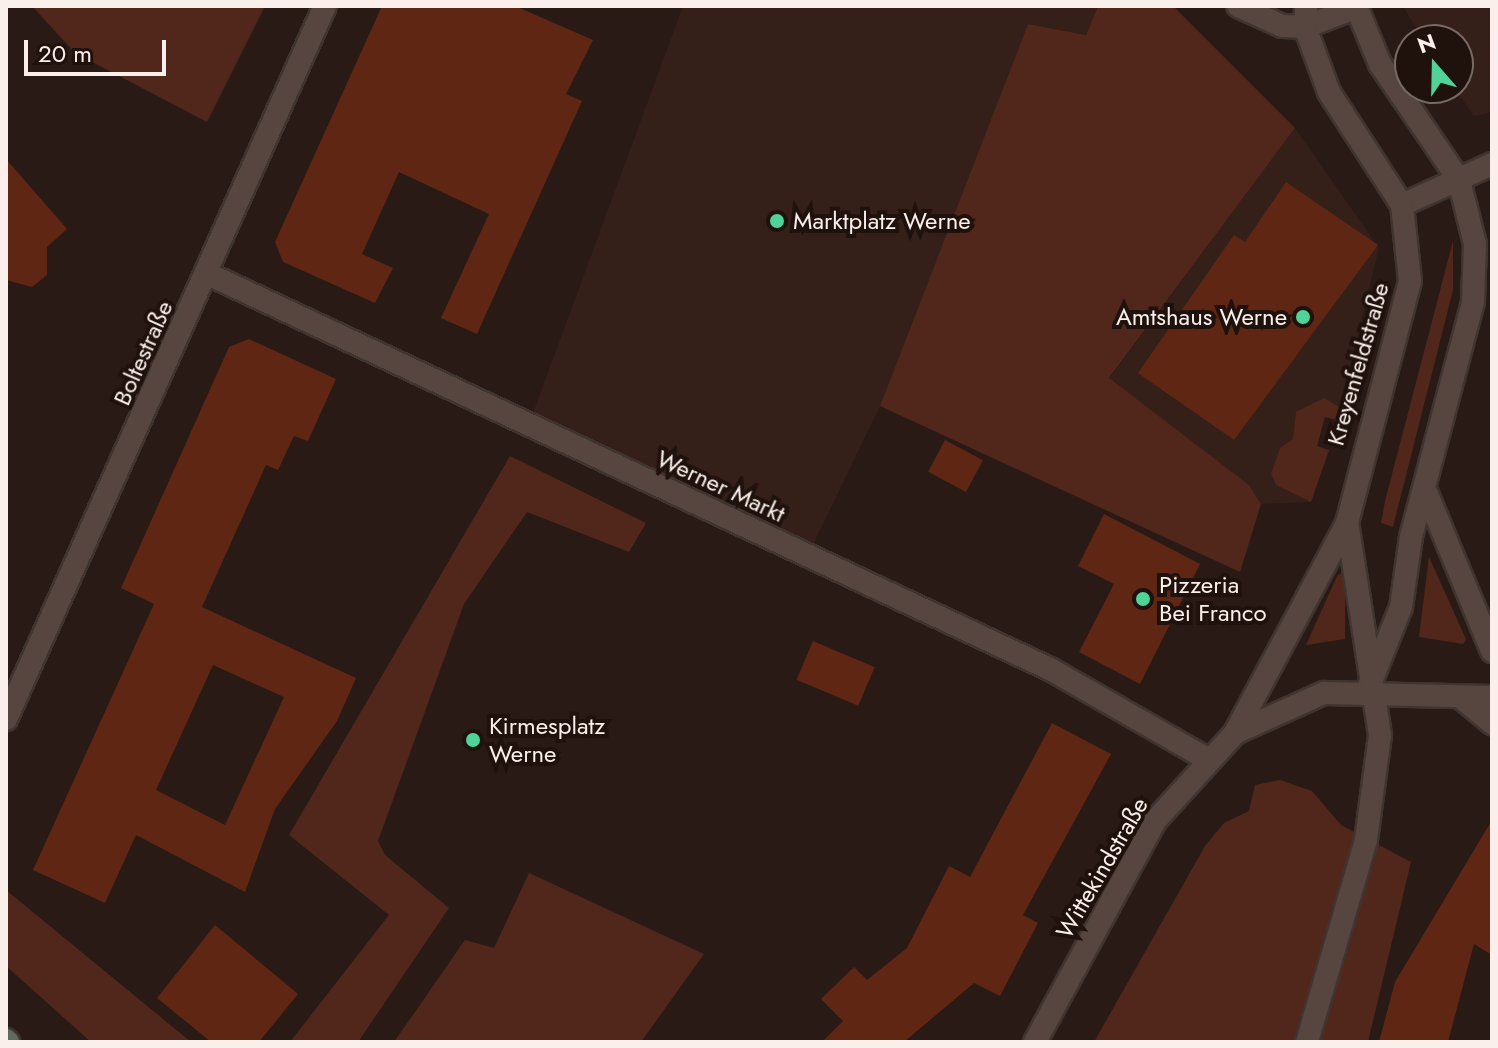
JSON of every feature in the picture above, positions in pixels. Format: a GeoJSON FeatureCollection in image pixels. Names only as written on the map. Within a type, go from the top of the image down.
{"type":"FeatureCollection","features":[{"type":"Feature","properties":{"kind":"street","name":"Boltestraße"},"geometry":{"type":"LineString","coordinates":[[6,719],[325,6]]}},
{"type":"Feature","properties":{"kind":"street"},"geometry":{"type":"LineString","coordinates":[[1238,6],[1282,26],[1305,16],[1357,6],[1380,64],[1459,180],[1475,244],[1473,302],[1401,607],[1368,689]]}},
{"type":"Feature","properties":{"kind":"street","name":"Kreyenfeldstraße"},"geometry":{"type":"LineString","coordinates":[[1235,733],[1347,523],[1410,281],[1402,205],[1329,92],[1305,16]]}},
{"type":"Feature","properties":{"kind":"street"},"geometry":{"type":"LineString","coordinates":[[1402,205],[1492,164]]}},
{"type":"Feature","properties":{"kind":"street","name":"Werner Markt"},"geometry":{"type":"LineString","coordinates":[[206,273],[1050,669],[1207,759]]}},
{"type":"Feature","properties":{"kind":"street"},"geometry":{"type":"LineString","coordinates":[[1427,494],[1492,651]]}},
{"type":"Feature","properties":{"kind":"street","name":"Kreyenfeldstraße"},"geometry":{"type":"LineString","coordinates":[[1307,1042],[1366,840],[1380,735],[1368,689],[1359,571],[1347,523]]}},
{"type":"Feature","properties":{"kind":"street","name":"Wittekindstraße"},"geometry":{"type":"LineString","coordinates":[[1035,1042],[1155,821],[1207,759],[1235,733],[1311,698],[1368,689],[1463,699],[1492,697]]}},
{"type":"Feature","properties":{"kind":"street"},"geometry":{"type":"LineString","coordinates":[[1463,699],[1492,723]]}},
{"type":"Feature","properties":{"kind":"shaded area"},"geometry":{"type":"Polygon","coordinates":[[[32,6],[265,6],[207,122],[75,53],[32,6]]]}},
{"type":"Feature","properties":{"kind":"shaded area","name":"Marktplatz Werne"},"geometry":{"type":"Polygon","coordinates":[[[683,6],[1098,6],[1086,35],[1028,24],[880,406],[808,555],[529,424],[683,6]]]}},
{"type":"Feature","properties":{"kind":"shaded area"},"geometry":{"type":"Polygon","coordinates":[[[1098,6],[1173,6],[1295,128],[1109,378],[1249,485],[1261,504],[1240,572],[880,406],[1028,24],[1086,35],[1098,6]]]}},
{"type":"Feature","properties":{"kind":"shaded area"},"geometry":{"type":"Polygon","coordinates":[[[1403,6],[1492,6],[1492,112],[1474,116],[1465,104],[1474,104],[1474,24],[1414,24],[1403,6]]]}},
{"type":"Feature","properties":{"kind":"shaded area"},"geometry":{"type":"Polygon","coordinates":[[[1295,128],[1379,248],[1337,420],[1325,417],[1317,446],[1329,450],[1311,502],[1261,504],[1249,485],[1109,379],[1295,128]]]}},
{"type":"Feature","properties":{"kind":"shaded area"},"geometry":{"type":"Polygon","coordinates":[[[1453,241],[1453,290],[1393,527],[1381,523],[1385,501],[1453,241]]]}},
{"type":"Feature","properties":{"kind":"shaded area"},"geometry":{"type":"Polygon","coordinates":[[[1324,398],[1341,408],[1337,420],[1325,417],[1317,446],[1329,450],[1311,502],[1276,485],[1271,474],[1280,448],[1293,439],[1296,412],[1324,398]]]}},
{"type":"Feature","properties":{"kind":"shaded area"},"geometry":{"type":"Polygon","coordinates":[[[510,456],[646,523],[629,552],[527,512],[464,604],[378,841],[385,855],[449,908],[358,1042],[290,1042],[389,915],[289,835],[510,456]]]}},
{"type":"Feature","properties":{"kind":"shaded area"},"geometry":{"type":"Polygon","coordinates":[[[1429,557],[1466,639],[1463,644],[1419,637],[1429,557]]]}},
{"type":"Feature","properties":{"kind":"shaded area"},"geometry":{"type":"Polygon","coordinates":[[[1345,571],[1345,639],[1306,645],[1337,576],[1345,571]]]}},
{"type":"Feature","properties":{"kind":"shaded area"},"geometry":{"type":"Polygon","coordinates":[[[1280,780],[1312,791],[1341,825],[1411,862],[1368,1042],[1094,1042],[1205,846],[1224,823],[1249,811],[1255,785],[1280,780]]]}},
{"type":"Feature","properties":{"kind":"shaded area"},"geometry":{"type":"Polygon","coordinates":[[[529,873],[704,954],[641,1042],[394,1042],[465,940],[494,948],[529,873]]]}},
{"type":"Feature","properties":{"kind":"shaded area"},"geometry":{"type":"Polygon","coordinates":[[[6,890],[191,1042],[91,1042],[6,966],[6,890]]]}},
{"type":"Feature","properties":{"kind":"building"},"geometry":{"type":"Polygon","coordinates":[[[382,6],[515,6],[593,40],[566,94],[582,101],[477,334],[441,318],[489,214],[399,172],[362,254],[393,268],[375,303],[283,262],[275,242],[382,6]]]}},
{"type":"Feature","properties":{"kind":"building"},"geometry":{"type":"Polygon","coordinates":[[[6,159],[67,229],[47,247],[47,275],[32,287],[6,280],[6,159]]]}},
{"type":"Feature","properties":{"kind":"building","name":"Amtshaus Werne"},"geometry":{"type":"Polygon","coordinates":[[[1286,182],[1378,245],[1234,440],[1138,373],[1234,235],[1245,242],[1286,182]]]}},
{"type":"Feature","properties":{"kind":"building"},"geometry":{"type":"Polygon","coordinates":[[[249,339],[336,379],[308,441],[294,436],[278,470],[266,465],[202,607],[356,678],[337,721],[275,809],[245,892],[136,835],[105,903],[33,870],[154,604],[121,588],[229,347],[249,339]],[[213,665],[156,790],[225,825],[284,697],[213,665]]]}},
{"type":"Feature","properties":{"kind":"building"},"geometry":{"type":"Polygon","coordinates":[[[945,440],[983,460],[966,492],[928,472],[945,440]]]}},
{"type":"Feature","properties":{"kind":"building"},"geometry":{"type":"Polygon","coordinates":[[[1104,514],[1200,564],[1140,684],[1079,652],[1114,584],[1078,566],[1104,514]]]}},
{"type":"Feature","properties":{"kind":"building"},"geometry":{"type":"Polygon","coordinates":[[[813,641],[875,667],[858,706],[797,680],[813,641]]]}},
{"type":"Feature","properties":{"kind":"building"},"geometry":{"type":"Polygon","coordinates":[[[1052,723],[1111,754],[1023,915],[1038,923],[1000,996],[974,983],[904,1042],[822,1042],[843,1021],[821,999],[854,967],[867,980],[907,948],[949,866],[970,877],[1052,723]]]}},
{"type":"Feature","properties":{"kind":"building"},"geometry":{"type":"Polygon","coordinates":[[[1492,820],[1492,955],[1474,944],[1448,1042],[1379,1042],[1395,982],[1492,820]]]}},
{"type":"Feature","properties":{"kind":"building"},"geometry":{"type":"Polygon","coordinates":[[[215,925],[298,994],[259,1042],[211,1042],[157,998],[215,925]]]}},
{"type":"Feature","properties":{"kind":"place","name":"Marktplatz Werne"},"geometry":{"type":"Point","coordinates":[777,221]}},
{"type":"Feature","properties":{"kind":"place","name":"Amtshaus Werne"},"geometry":{"type":"Point","coordinates":[1303,317]}},
{"type":"Feature","properties":{"kind":"place","name":"Pizzeria Bei Franco"},"geometry":{"type":"Point","coordinates":[1143,599]}},
{"type":"Feature","properties":{"kind":"place","name":"Kirmesplatz Werne"},"geometry":{"type":"Point","coordinates":[473,740]}}]}
